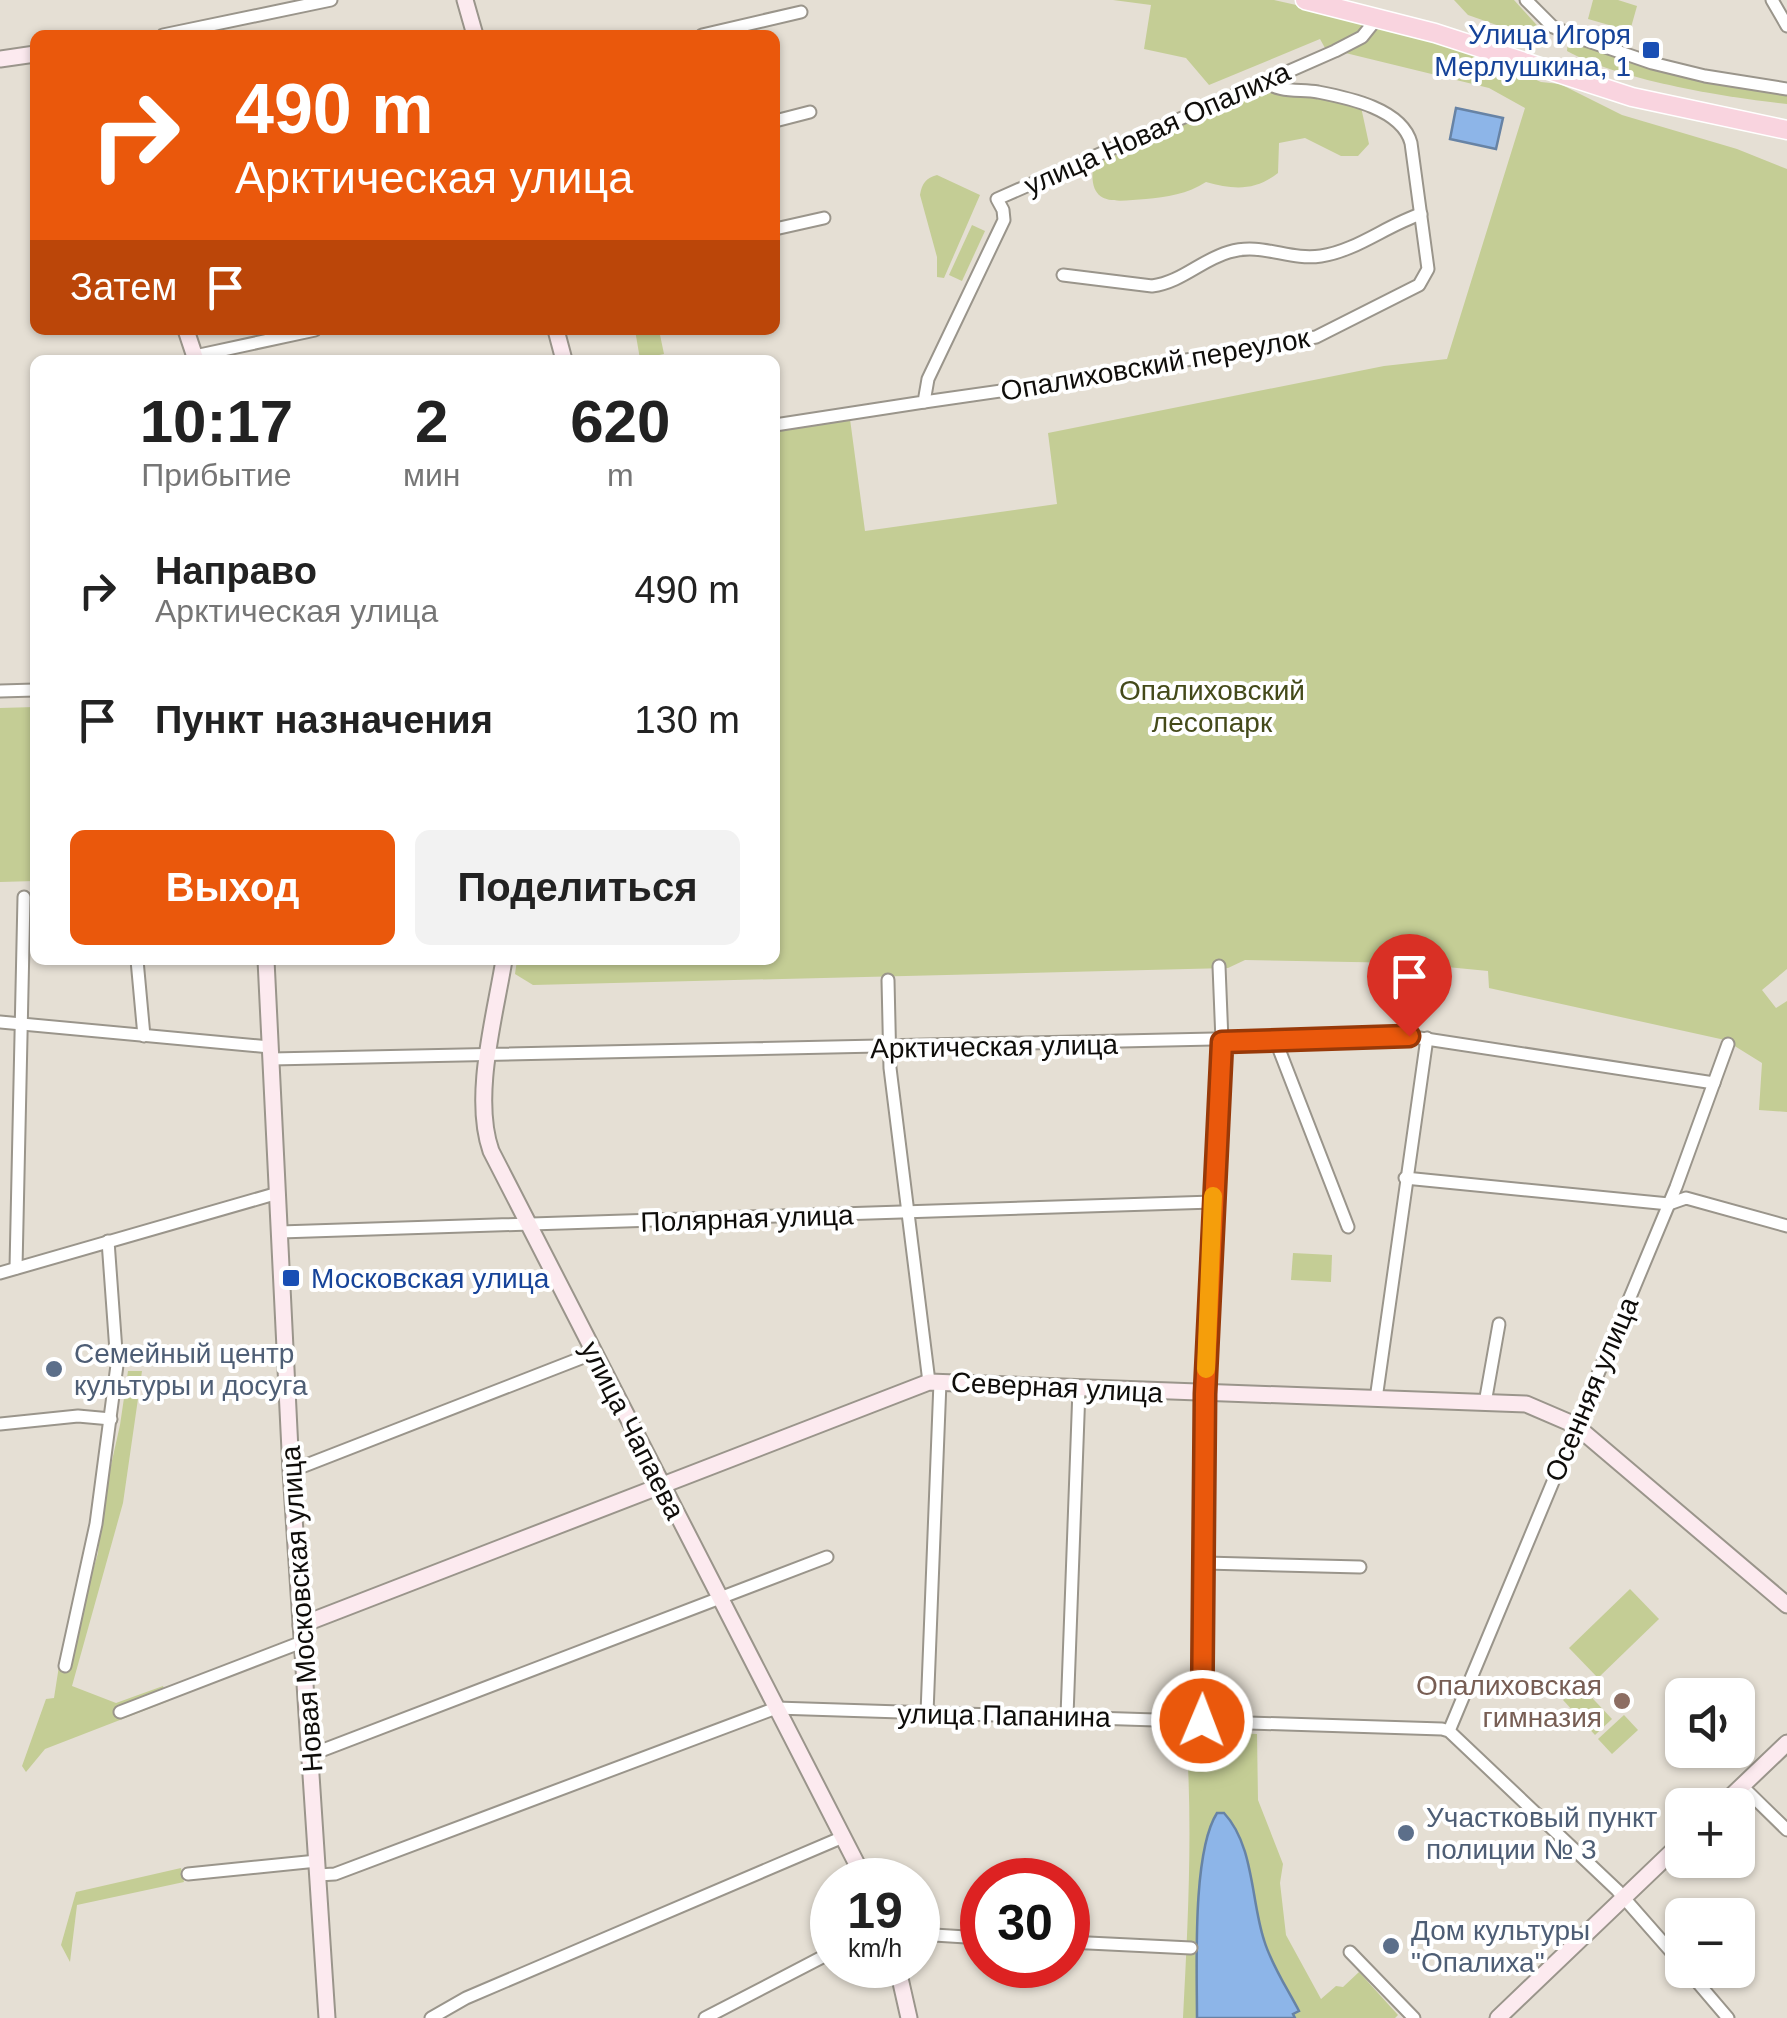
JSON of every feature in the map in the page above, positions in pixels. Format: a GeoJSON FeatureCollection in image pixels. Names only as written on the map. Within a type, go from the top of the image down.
{"type":"FeatureCollection","features":[{"type":"Feature","properties":{"kind":"main road"},"geometry":{"type":"LineString","coordinates":[[1305,0],[1508,54],[1632,97],[1787,130]]}},
{"type":"Feature","properties":{"kind":"main road"},"geometry":{"type":"LineString","coordinates":[[1357,0],[1479,34],[1634,87],[1787,118]]}},
{"type":"Feature","properties":{"kind":"street"},"geometry":{"type":"LineString","coordinates":[[187,30],[331,0]]}},
{"type":"Feature","properties":{"kind":"street"},"geometry":{"type":"LineString","coordinates":[[465,0],[473,30]]}},
{"type":"Feature","properties":{"kind":"street"},"geometry":{"type":"LineString","coordinates":[[1526,0],[1553,27],[1652,63],[1705,76],[1787,88]]}},
{"type":"Feature","properties":{"kind":"street"},"geometry":{"type":"LineString","coordinates":[[1772,0],[1787,26]]}},
{"type":"Feature","properties":{"kind":"street"},"geometry":{"type":"LineString","coordinates":[[724,30],[801,12]]}},
{"type":"Feature","properties":{"kind":"street","name":"улица Новая Опалиха"},"geometry":{"type":"LineString","coordinates":[[924,402],[928,379],[1004,220],[997,199],[1362,37],[1378,17]]}},
{"type":"Feature","properties":{"kind":"street"},"geometry":{"type":"LineString","coordinates":[[0,58],[30,55]]}},
{"type":"Feature","properties":{"kind":"street","name":"Опалиховский переулок"},"geometry":{"type":"LineString","coordinates":[[924,402],[1056,384],[1326,333],[1426,278],[1412,143],[1404,126],[1345,98],[1277,88],[1264,80]]}},
{"type":"Feature","properties":{"kind":"street"},"geometry":{"type":"LineString","coordinates":[[780,120],[810,112]]}},
{"type":"Feature","properties":{"kind":"street"},"geometry":{"type":"LineString","coordinates":[[1063,275],[1164,285],[1217,256],[1251,247],[1307,257],[1341,251],[1421,214]]}},
{"type":"Feature","properties":{"kind":"street"},"geometry":{"type":"LineString","coordinates":[[780,228],[824,218]]}},
{"type":"Feature","properties":{"kind":"street"},"geometry":{"type":"LineString","coordinates":[[208,355],[294,335]]}},
{"type":"Feature","properties":{"kind":"street"},"geometry":{"type":"LineString","coordinates":[[780,424],[924,402]]}},
{"type":"Feature","properties":{"kind":"street"},"geometry":{"type":"LineString","coordinates":[[0,690],[30,690]]}},
{"type":"Feature","properties":{"kind":"street"},"geometry":{"type":"LineString","coordinates":[[16,1268],[24,897]]}},
{"type":"Feature","properties":{"kind":"street"},"geometry":{"type":"LineString","coordinates":[[137,965],[144,1036]]}},
{"type":"Feature","properties":{"kind":"street","name":"Новая Московская улица"},"geometry":{"type":"LineString","coordinates":[[266,965],[291,1471],[327,2018]]}},
{"type":"Feature","properties":{"kind":"street","name":"улица Чапаева"},"geometry":{"type":"LineString","coordinates":[[503,965],[488,1057],[486,1136],[660,1486],[854,1858]]}},
{"type":"Feature","properties":{"kind":"street"},"geometry":{"type":"LineString","coordinates":[[1202,1721],[1205,1394],[1222,1042],[1219,966]]}},
{"type":"Feature","properties":{"kind":"street"},"geometry":{"type":"LineString","coordinates":[[888,980],[890,1048],[908,1211],[934,1382],[927,1713]]}},
{"type":"Feature","properties":{"kind":"street","name":"Арктическая улица"},"geometry":{"type":"LineString","coordinates":[[0,1022],[271,1053],[488,1057],[1387,1035],[1714,1083]]}},
{"type":"Feature","properties":{"kind":"street"},"geometry":{"type":"LineString","coordinates":[[1376,1399],[1427,1038]]}},
{"type":"Feature","properties":{"kind":"street"},"geometry":{"type":"LineString","coordinates":[[1275,1039],[1348,1227]]}},
{"type":"Feature","properties":{"kind":"street","name":"Осенняя улица"},"geometry":{"type":"LineString","coordinates":[[1448,1731],[1669,1204],[1728,1044]]}},
{"type":"Feature","properties":{"kind":"street"},"geometry":{"type":"LineString","coordinates":[[1406,1178],[1669,1204],[1686,1198],[1787,1226]]}},
{"type":"Feature","properties":{"kind":"street"},"geometry":{"type":"LineString","coordinates":[[0,1272],[278,1193]]}},
{"type":"Feature","properties":{"kind":"street","name":"Полярная улица"},"geometry":{"type":"LineString","coordinates":[[280,1232],[1213,1202]]}},
{"type":"Feature","properties":{"kind":"street"},"geometry":{"type":"LineString","coordinates":[[64,1666],[96,1524],[112,1419],[117,1365],[108,1241]]}},
{"type":"Feature","properties":{"kind":"street"},"geometry":{"type":"LineString","coordinates":[[1485,1403],[1499,1324]]}},
{"type":"Feature","properties":{"kind":"street"},"geometry":{"type":"LineString","coordinates":[[291,1471],[594,1353]]}},
{"type":"Feature","properties":{"kind":"street","name":"Северная улица"},"geometry":{"type":"LineString","coordinates":[[302,1633],[660,1486],[934,1382],[1526,1404],[1576,1425],[1787,1604]]}},
{"type":"Feature","properties":{"kind":"street"},"geometry":{"type":"LineString","coordinates":[[1066,1716],[1078,1389]]}},
{"type":"Feature","properties":{"kind":"street"},"geometry":{"type":"LineString","coordinates":[[0,1424],[78,1416],[112,1419]]}},
{"type":"Feature","properties":{"kind":"street"},"geometry":{"type":"LineString","coordinates":[[310,1754],[827,1557]]}},
{"type":"Feature","properties":{"kind":"street"},"geometry":{"type":"LineString","coordinates":[[1205,1563],[1360,1567]]}},
{"type":"Feature","properties":{"kind":"street"},"geometry":{"type":"LineString","coordinates":[[120,1712],[302,1633]]}},
{"type":"Feature","properties":{"kind":"street","name":"улица Папанина"},"geometry":{"type":"LineString","coordinates":[[188,1874],[318,1868],[336,1874],[776,1708],[1448,1731]]}},
{"type":"Feature","properties":{"kind":"street"},"geometry":{"type":"LineString","coordinates":[[1448,1731],[1624,1897],[1665,1944]]}},
{"type":"Feature","properties":{"kind":"street"},"geometry":{"type":"LineString","coordinates":[[1787,1743],[1742,1786],[1787,1830]]}},
{"type":"Feature","properties":{"kind":"street"},"geometry":{"type":"LineString","coordinates":[[431,2018],[466,1998],[843,1837]]}},
{"type":"Feature","properties":{"kind":"street"},"geometry":{"type":"LineString","coordinates":[[1498,2018],[1665,1858]]}},
{"type":"Feature","properties":{"kind":"street"},"geometry":{"type":"LineString","coordinates":[[1090,1943],[1192,1948]]}},
{"type":"Feature","properties":{"kind":"street"},"geometry":{"type":"LineString","coordinates":[[1350,1952],[1414,2018]]}},
{"type":"Feature","properties":{"kind":"street"},"geometry":{"type":"LineString","coordinates":[[705,2018],[810,1963]]}},
{"type":"Feature","properties":{"kind":"street"},"geometry":{"type":"LineString","coordinates":[[902,1988],[909,2018]]}},
{"type":"Feature","properties":{"kind":"street"},"geometry":{"type":"LineString","coordinates":[[1703,1988],[1728,2018]]}},
{"type":"Feature","properties":{"kind":"green space","name":"Опалиховский лесопарк"},"geometry":{"type":"Polygon","coordinates":[[[1113,0],[1274,0],[1345,16],[1473,52],[1541,82],[1560,84],[1622,115],[1737,149],[1787,169],[1787,969],[1762,990],[1776,1008],[1787,1001],[1787,1112],[1759,1110],[1762,1063],[1725,1040],[1489,988],[1488,971],[1406,963],[1245,960],[1228,968],[533,985],[515,974],[516,965],[780,965],[780,429],[850,419],[865,531],[1057,504],[1048,433],[1384,366],[1447,359],[1525,108],[1489,88],[1325,48],[1320,39],[1209,85],[1186,58],[1144,49],[1151,5],[1113,0]]]}},
{"type":"Feature","properties":{"kind":"green space"},"geometry":{"type":"Polygon","coordinates":[[[1454,0],[1514,0],[1543,36],[1537,39],[1468,15],[1454,0]]]}},
{"type":"Feature","properties":{"kind":"green space"},"geometry":{"type":"Polygon","coordinates":[[[1593,0],[1618,0],[1637,6],[1630,31],[1588,19],[1593,0]]]}},
{"type":"Feature","properties":{"kind":"green space"},"geometry":{"type":"Polygon","coordinates":[[[1568,41],[1787,91],[1787,104],[1705,92],[1615,71],[1567,51],[1568,41]]]}},
{"type":"Feature","properties":{"kind":"green space"},"geometry":{"type":"Polygon","coordinates":[[[1260,89],[1317,96],[1361,107],[1369,144],[1358,156],[1341,156],[1305,138],[1279,143],[1278,173],[1252,186],[1206,182],[1177,194],[1125,201],[1107,199],[1095,190],[1093,167],[1109,154],[1260,89]]]}},
{"type":"Feature","properties":{"kind":"green space"},"geometry":{"type":"Polygon","coordinates":[[[937,175],[980,195],[944,278],[937,277],[937,257],[920,195],[925,182],[937,175]]]}},
{"type":"Feature","properties":{"kind":"green space"},"geometry":{"type":"Polygon","coordinates":[[[972,225],[985,231],[962,281],[949,275],[972,225]]]}},
{"type":"Feature","properties":{"kind":"green space"},"geometry":{"type":"Polygon","coordinates":[[[636,335],[660,335],[664,354],[639,355],[636,335]]]}},
{"type":"Feature","properties":{"kind":"green space"},"geometry":{"type":"Polygon","coordinates":[[[30,707],[30,881],[0,882],[0,708],[30,707]]]}},
{"type":"Feature","properties":{"kind":"green space"},"geometry":{"type":"Polygon","coordinates":[[[1293,1253],[1332,1255],[1331,1282],[1291,1280],[1293,1253]]]}},
{"type":"Feature","properties":{"kind":"green space"},"geometry":{"type":"Polygon","coordinates":[[[128,1371],[142,1371],[123,1503],[72,1686],[116,1703],[163,1686],[169,1701],[45,1749],[26,1772],[22,1766],[46,1699],[54,1698],[61,1653],[98,1553],[101,1510],[128,1371]]]}},
{"type":"Feature","properties":{"kind":"green space"},"geometry":{"type":"Polygon","coordinates":[[[1630,1589],[1659,1619],[1598,1678],[1569,1648],[1630,1589]]]}},
{"type":"Feature","properties":{"kind":"green space"},"geometry":{"type":"Polygon","coordinates":[[[1580,1685],[1612,1719],[1595,1735],[1563,1700],[1580,1685]]]}},
{"type":"Feature","properties":{"kind":"green space"},"geometry":{"type":"Polygon","coordinates":[[[1624,1715],[1638,1730],[1612,1754],[1598,1739],[1624,1715]]]}},
{"type":"Feature","properties":{"kind":"green space"},"geometry":{"type":"Polygon","coordinates":[[[1186,1731],[1257,1734],[1258,1800],[1283,1864],[1280,1883],[1286,1935],[1321,1999],[1359,1972],[1398,2015],[1395,2018],[1183,2018],[1189,1839],[1186,1731]]]}},
{"type":"Feature","properties":{"kind":"green space"},"geometry":{"type":"Polygon","coordinates":[[[181,1868],[184,1882],[77,1905],[70,1962],[61,1945],[76,1892],[181,1868]]]}},
{"type":"Feature","properties":{"kind":"water"},"geometry":{"type":"Polygon","coordinates":[[[1456,108],[1503,118],[1496,149],[1450,139],[1456,108]]]}},
{"type":"Feature","properties":{"kind":"water"},"geometry":{"type":"Polygon","coordinates":[[[1217,1813],[1224,1813],[1241,1841],[1264,1940],[1299,2011],[1293,2014],[1295,2018],[1197,2018],[1200,1882],[1203,1854],[1217,1813]]]}},
{"type":"Feature","properties":{"kind":"slow traffic"},"geometry":{"type":"LineString","coordinates":[[1206,1369],[1213,1196]]}},
{"type":"Feature","properties":{"kind":"place","name":"Улица Игоря Мерлушкина, 1"},"geometry":{"type":"Point","coordinates":[1651,50]}},
{"type":"Feature","properties":{"kind":"place","name":"Московская улица"},"geometry":{"type":"Point","coordinates":[291,1278]}},
{"type":"Feature","properties":{"kind":"place","name":"Семейный центр культуры и досуга"},"geometry":{"type":"Point","coordinates":[54,1369]}},
{"type":"Feature","properties":{"kind":"place","name":"Опалиховская гимназия"},"geometry":{"type":"Point","coordinates":[1622,1701]}},
{"type":"Feature","properties":{"kind":"place","name":"Участковый пункт полиции № 3"},"geometry":{"type":"Point","coordinates":[1406,1833]}},
{"type":"Feature","properties":{"kind":"place","name":"Дом культуры \"Опалиха\""},"geometry":{"type":"Point","coordinates":[1391,1946]}},
{"type":"Feature","properties":{"kind":"route"},"geometry":{"type":"LineString","coordinates":[[1202,1721],[1205,1394],[1222,1042],[1409,1036]]}}]}
